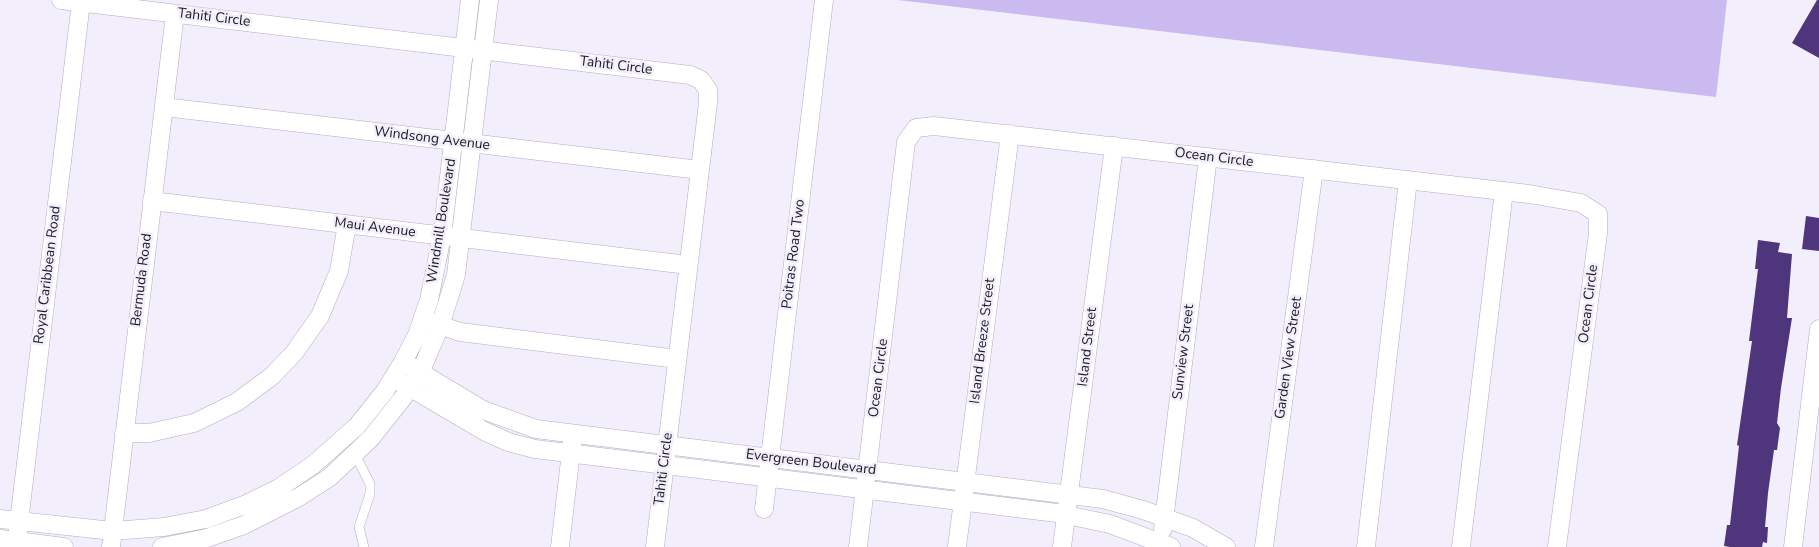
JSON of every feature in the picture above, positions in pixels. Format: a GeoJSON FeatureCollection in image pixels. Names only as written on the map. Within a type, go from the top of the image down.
{"type":"FeatureCollection","features":[{"type":"Feature","properties":{"kind":"street","name":"Tahiti Circle"},"geometry":{"type":"LineString","coordinates":[[61,0],[696,76],[705,84],[708,96],[655,547]]}},
{"type":"Feature","properties":{"kind":"street","name":"Windmill Boulevard"},"geometry":{"type":"LineString","coordinates":[[0,519],[112,539],[206,518],[262,497],[313,465],[357,426],[394,378],[403,362],[423,319],[434,279],[442,236],[470,0]]}},
{"type":"Feature","properties":{"kind":"street","name":"Windmill Boulevard"},"geometry":{"type":"LineString","coordinates":[[162,547],[206,543],[299,498],[330,477],[355,454],[383,424],[420,373],[440,326],[456,275],[489,0]]}},
{"type":"Feature","properties":{"kind":"street","name":"Poitras Road Two"},"geometry":{"type":"LineString","coordinates":[[764,509],[824,0]]}},
{"type":"Feature","properties":{"kind":"street","name":"Royal Caribbean Road"},"geometry":{"type":"LineString","coordinates":[[11,542],[19,521],[80,2]]}},
{"type":"Feature","properties":{"kind":"street","name":"Bermuda Road"},"geometry":{"type":"LineString","coordinates":[[112,539],[175,14]]}},
{"type":"Feature","properties":{"kind":"street","name":"Windsong Avenue"},"geometry":{"type":"LineString","coordinates":[[164,107],[700,170]]}},
{"type":"Feature","properties":{"kind":"street","name":"Ocean Circle"},"geometry":{"type":"LineString","coordinates":[[858,547],[906,142],[916,128],[934,126],[1504,191],[1581,203],[1598,214],[1598,233],[1557,547]]}},
{"type":"Feature","properties":{"kind":"street","name":"Island Breeze Street"},"geometry":{"type":"LineString","coordinates":[[957,547],[1010,134]]}},
{"type":"Feature","properties":{"kind":"street","name":"Island Street"},"geometry":{"type":"LineString","coordinates":[[1062,547],[1114,146]]}},
{"type":"Feature","properties":{"kind":"street","name":"Sunview Street"},"geometry":{"type":"LineString","coordinates":[[1165,545],[1164,518],[1208,157]]}},
{"type":"Feature","properties":{"kind":"street","name":"Garden View Street"},"geometry":{"type":"LineString","coordinates":[[1264,547],[1314,169]]}},
{"type":"Feature","properties":{"kind":"street"},"geometry":{"type":"LineString","coordinates":[[1366,547],[1408,180]]}},
{"type":"Feature","properties":{"kind":"street"},"geometry":{"type":"LineString","coordinates":[[1461,547],[1504,191]]}},
{"type":"Feature","properties":{"kind":"street","name":"Maui Avenue"},"geometry":{"type":"LineString","coordinates":[[152,201],[688,265]]}},
{"type":"Feature","properties":{"kind":"street"},"geometry":{"type":"LineString","coordinates":[[124,433],[163,431],[194,422],[238,402],[272,376],[294,353],[320,316],[339,271],[347,224]]}},
{"type":"Feature","properties":{"kind":"street"},"geometry":{"type":"LineString","coordinates":[[423,319],[460,332],[677,360]]}},
{"type":"Feature","properties":{"kind":"street"},"geometry":{"type":"LineString","coordinates":[[1793,547],[1819,329]]}},
{"type":"Feature","properties":{"kind":"street","name":"Evergreen Boulevard"},"geometry":{"type":"LineString","coordinates":[[403,362],[497,416],[536,429],[667,447],[770,458],[1103,500],[1193,528],[1226,547]]}},
{"type":"Feature","properties":{"kind":"street","name":"Evergreen Boulevard"},"geometry":{"type":"LineString","coordinates":[[394,378],[496,437],[521,446],[665,466],[1066,515],[1110,524],[1165,545]]}},
{"type":"Feature","properties":{"kind":"street"},"geometry":{"type":"LineString","coordinates":[[560,547],[573,435]]}},
{"type":"Feature","properties":{"kind":"street"},"geometry":{"type":"LineString","coordinates":[[206,518],[206,543]]}},
{"type":"Feature","properties":{"kind":"street"},"geometry":{"type":"LineString","coordinates":[[11,542],[64,547]]}},
{"type":"Feature","properties":{"kind":"lane"},"geometry":{"type":"LineString","coordinates":[[355,454],[370,484],[370,494],[359,527],[364,547]]}},
{"type":"Feature","properties":{"kind":"shaded area"},"geometry":{"type":"Polygon","coordinates":[[[898,0],[1727,0],[1716,97],[898,0]]]}},
{"type":"Feature","properties":{"kind":"building"},"geometry":{"type":"Polygon","coordinates":[[[1817,0],[1819,0],[1819,58],[1792,43],[1817,0]]]}},
{"type":"Feature","properties":{"kind":"building"},"geometry":{"type":"Polygon","coordinates":[[[1806,216],[1819,218],[1819,251],[1802,249],[1806,216]]]}},
{"type":"Feature","properties":{"kind":"building"},"geometry":{"type":"Polygon","coordinates":[[[1758,240],[1780,243],[1778,252],[1792,254],[1787,318],[1792,318],[1777,423],[1780,428],[1777,450],[1774,450],[1768,493],[1765,527],[1768,527],[1767,543],[1763,542],[1762,547],[1730,547],[1724,546],[1727,525],[1730,525],[1739,446],[1737,445],[1752,341],[1749,341],[1758,269],[1755,269],[1758,240]]]}}]}
